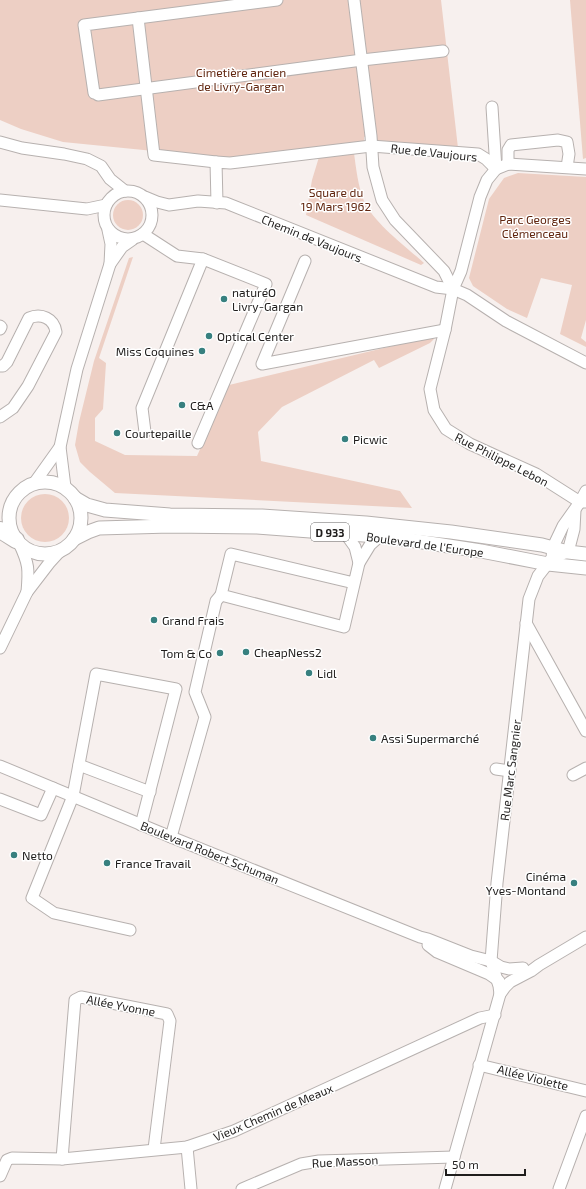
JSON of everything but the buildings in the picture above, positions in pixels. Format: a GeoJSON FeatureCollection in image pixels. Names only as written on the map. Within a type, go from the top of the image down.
{"type":"FeatureCollection","features":[{"type":"Feature","properties":{"kind":"highway"},"geometry":{"type":"LineString","coordinates":[[0,530],[17,541]]}},
{"type":"Feature","properties":{"kind":"main road"},"geometry":{"type":"LineString","coordinates":[[35,482],[50,482],[65,487],[75,498],[80,508],[81,519],[79,529],[74,539],[61,550],[50,553],[39,554],[28,550],[17,541],[10,530],[8,518],[10,507],[15,497],[24,488],[35,482]]}},
{"type":"Feature","properties":{"kind":"main road"},"geometry":{"type":"LineString","coordinates":[[0,503],[15,497]]}},
{"type":"Feature","properties":{"kind":"main road","name":"Boulevard de l'Europe"},"geometry":{"type":"LineString","coordinates":[[75,498],[86,505],[105,510],[170,515],[262,516],[366,523],[451,532],[586,568]]}},
{"type":"Feature","properties":{"kind":"main road","name":"Boulevard de l'Europe"},"geometry":{"type":"LineString","coordinates":[[74,539],[100,528],[170,526],[257,528],[380,536],[552,559],[568,552],[586,554]]}},
{"type":"Feature","properties":{"kind":"street"},"geometry":{"type":"LineString","coordinates":[[277,0],[84,25],[96,94],[443,51]]}},
{"type":"Feature","properties":{"kind":"street"},"geometry":{"type":"LineString","coordinates":[[354,0],[373,167],[382,200],[395,220],[444,271],[453,289]]}},
{"type":"Feature","properties":{"kind":"street"},"geometry":{"type":"LineString","coordinates":[[138,18],[146,89]]}},
{"type":"Feature","properties":{"kind":"street","name":"Rue de Vaujours"},"geometry":{"type":"LineString","coordinates":[[146,89],[154,155],[230,163],[371,146],[478,154],[486,159],[496,170]]}},
{"type":"Feature","properties":{"kind":"street"},"geometry":{"type":"LineString","coordinates":[[492,107],[496,170],[508,164],[586,169]]}},
{"type":"Feature","properties":{"kind":"street"},"geometry":{"type":"LineString","coordinates":[[508,164],[508,150],[511,145],[558,140],[567,142],[569,154],[567,167]]}},
{"type":"Feature","properties":{"kind":"street"},"geometry":{"type":"LineString","coordinates":[[0,142],[22,148],[87,159],[101,166],[110,178],[126,191]]}},
{"type":"Feature","properties":{"kind":"street"},"geometry":{"type":"LineString","coordinates":[[216,162],[217,203]]}},
{"type":"Feature","properties":{"kind":"street","name":"Rue Philippe Lebon"},"geometry":{"type":"LineString","coordinates":[[496,170],[487,180],[480,197],[461,271],[453,289],[445,330],[430,389],[434,410],[446,430],[470,444],[536,474],[581,505]]}},
{"type":"Feature","properties":{"kind":"street"},"geometry":{"type":"LineString","coordinates":[[65,487],[60,447],[77,369],[110,264],[111,244],[108,230],[104,222],[104,213],[112,187],[110,178]]}},
{"type":"Feature","properties":{"kind":"street"},"geometry":{"type":"LineString","coordinates":[[0,200],[87,209],[108,201],[118,193],[132,191],[145,197],[152,210],[153,217],[151,224]]}},
{"type":"Feature","properties":{"kind":"street","name":"Chemin de Vaujours"},"geometry":{"type":"LineString","coordinates":[[145,197],[169,205],[198,201],[226,203],[436,286],[453,289],[467,295],[506,322],[586,363]]}},
{"type":"Feature","properties":{"kind":"street"},"geometry":{"type":"LineString","coordinates":[[110,264],[122,247],[147,231],[159,213],[169,205]]}},
{"type":"Feature","properties":{"kind":"street"},"geometry":{"type":"LineString","coordinates":[[108,230],[115,236],[132,240]]}},
{"type":"Feature","properties":{"kind":"street"},"geometry":{"type":"LineString","coordinates":[[143,234],[177,256],[203,259],[266,284],[198,443]]}},
{"type":"Feature","properties":{"kind":"street"},"geometry":{"type":"LineString","coordinates":[[145,432],[142,408],[203,259]]}},
{"type":"Feature","properties":{"kind":"street"},"geometry":{"type":"LineString","coordinates":[[305,261],[262,364],[445,330]]}},
{"type":"Feature","properties":{"kind":"street"},"geometry":{"type":"LineString","coordinates":[[0,366],[3,366],[7,362],[30,318],[36,315],[43,316],[56,326],[56,332],[28,386],[13,408],[0,417]]}},
{"type":"Feature","properties":{"kind":"street"},"geometry":{"type":"LineString","coordinates":[[35,482],[60,447]]}},
{"type":"Feature","properties":{"kind":"street"},"geometry":{"type":"LineString","coordinates":[[568,552],[586,491]]}},
{"type":"Feature","properties":{"kind":"street"},"geometry":{"type":"LineString","coordinates":[[552,559],[563,526],[581,505]]}},
{"type":"Feature","properties":{"kind":"street"},"geometry":{"type":"LineString","coordinates":[[345,533],[355,547],[359,563]]}},
{"type":"Feature","properties":{"kind":"street"},"geometry":{"type":"LineString","coordinates":[[221,595],[344,627],[359,563],[370,545],[380,536]]}},
{"type":"Feature","properties":{"kind":"street"},"geometry":{"type":"LineString","coordinates":[[17,541],[26,558],[29,568],[27,592]]}},
{"type":"Feature","properties":{"kind":"street"},"geometry":{"type":"LineString","coordinates":[[0,648],[27,592],[61,550]]}},
{"type":"Feature","properties":{"kind":"street"},"geometry":{"type":"LineString","coordinates":[[171,837],[205,717],[195,692],[216,601],[221,595],[231,554],[354,583]]}},
{"type":"Feature","properties":{"kind":"street","name":"Rue Marc Sangnier"},"geometry":{"type":"LineString","coordinates":[[500,994],[498,980],[491,961],[491,951],[496,908],[497,883],[526,623],[529,599],[538,576],[552,559]]}},
{"type":"Feature","properties":{"kind":"street"},"geometry":{"type":"LineString","coordinates":[[526,623],[586,731]]}},
{"type":"Feature","properties":{"kind":"street"},"geometry":{"type":"LineString","coordinates":[[130,930],[54,913],[32,898],[72,796],[96,674],[176,689],[141,825]]}},
{"type":"Feature","properties":{"kind":"street"},"geometry":{"type":"LineString","coordinates":[[78,765],[150,792]]}},
{"type":"Feature","properties":{"kind":"street"},"geometry":{"type":"LineString","coordinates":[[573,775],[586,768]]}},
{"type":"Feature","properties":{"kind":"street"},"geometry":{"type":"LineString","coordinates":[[496,769],[510,771]]}},
{"type":"Feature","properties":{"kind":"street","name":"Boulevard Robert Schuman"},"geometry":{"type":"LineString","coordinates":[[1,771],[53,788],[420,937],[471,956],[491,961]]}},
{"type":"Feature","properties":{"kind":"street"},"geometry":{"type":"LineString","coordinates":[[0,799],[41,815],[53,788]]}},
{"type":"Feature","properties":{"kind":"street","name":"Boulevard Robert Schuman"},"geometry":{"type":"LineString","coordinates":[[420,937],[438,952],[489,974],[498,980],[510,982]]}},
{"type":"Feature","properties":{"kind":"street"},"geometry":{"type":"LineString","coordinates":[[445,1189],[500,994],[510,982],[531,972],[539,965],[586,937]]}},
{"type":"Feature","properties":{"kind":"street","name":"Boulevard Robert Schuman"},"geometry":{"type":"LineString","coordinates":[[428,945],[469,961],[481,964],[491,961]]}},
{"type":"Feature","properties":{"kind":"street"},"geometry":{"type":"LineString","coordinates":[[491,961],[501,967],[509,969],[539,965]]}},
{"type":"Feature","properties":{"kind":"street"},"geometry":{"type":"LineString","coordinates":[[498,980],[524,968]]}},
{"type":"Feature","properties":{"kind":"street","name":"Allée Yvonne"},"geometry":{"type":"LineString","coordinates":[[62,1159],[75,1000],[81,997],[167,1014],[170,1022],[154,1149]]}},
{"type":"Feature","properties":{"kind":"street","name":"Vieux Chemin de Meaux"},"geometry":{"type":"LineString","coordinates":[[0,1176],[7,1160],[12,1158],[62,1159],[187,1146],[234,1131],[480,1018],[495,1014]]}},
{"type":"Feature","properties":{"kind":"street","name":"Allée Violette"},"geometry":{"type":"LineString","coordinates":[[479,1065],[586,1091]]}},
{"type":"Feature","properties":{"kind":"street"},"geometry":{"type":"LineString","coordinates":[[559,1189],[586,1116]]}},
{"type":"Feature","properties":{"kind":"street"},"geometry":{"type":"LineString","coordinates":[[187,1146],[191,1189]]}},
{"type":"Feature","properties":{"kind":"street","name":"Rue Masson"},"geometry":{"type":"LineString","coordinates":[[242,1189],[301,1164],[319,1161],[454,1157]]}},
{"type":"Feature","properties":{"kind":"green space","name":"Cimetière ancien de Livry-Gargan"},"geometry":{"type":"Polygon","coordinates":[[[0,0],[441,0],[458,148],[376,141],[376,135],[364,137],[364,142],[224,158],[63,142],[21,129],[0,120],[0,0]]]}},
{"type":"Feature","properties":{"kind":"green space"},"geometry":{"type":"Polygon","coordinates":[[[570,0],[586,0],[586,158],[583,159],[570,0]]]}},
{"type":"Feature","properties":{"kind":"green space","name":"Square du 19 Mars 1962"},"geometry":{"type":"Polygon","coordinates":[[[354,153],[360,189],[364,201],[382,226],[424,263],[421,265],[306,215],[312,180],[319,157],[354,153]]]}},
{"type":"Feature","properties":{"kind":"green space","name":"Parc Georges Clémenceau"},"geometry":{"type":"Polygon","coordinates":[[[518,173],[586,177],[586,320],[581,338],[586,342],[586,347],[560,334],[572,285],[541,278],[527,318],[507,309],[473,286],[469,278],[489,199],[504,178],[518,173]]]}},
{"type":"Feature","properties":{"kind":"green space"},"geometry":{"type":"Polygon","coordinates":[[[128,200],[138,205],[143,215],[138,225],[128,230],[118,225],[113,215],[118,205],[128,200]]]}},
{"type":"Feature","properties":{"kind":"green space"},"geometry":{"type":"Polygon","coordinates":[[[133,257],[99,358],[106,363],[103,409],[95,418],[95,441],[125,455],[197,456],[229,385],[430,337],[434,339],[430,343],[379,368],[374,360],[282,407],[258,432],[261,461],[400,491],[412,508],[115,493],[90,472],[80,462],[75,445],[79,422],[94,361],[129,258],[133,257]]]}},
{"type":"Feature","properties":{"kind":"green space"},"geometry":{"type":"Polygon","coordinates":[[[45,494],[54,496],[62,501],[67,509],[69,518],[67,527],[62,535],[54,540],[45,542],[36,540],[28,535],[23,527],[21,518],[23,509],[28,501],[36,496],[45,494]]]}},
{"type":"Feature","properties":{"kind":"place","name":"naturéO Livry-Gargan"},"geometry":{"type":"Point","coordinates":[224,299]}},
{"type":"Feature","properties":{"kind":"place","name":"Optical Center"},"geometry":{"type":"Point","coordinates":[209,336]}},
{"type":"Feature","properties":{"kind":"place","name":"Miss Coquines"},"geometry":{"type":"Point","coordinates":[202,351]}},
{"type":"Feature","properties":{"kind":"place","name":"C&A"},"geometry":{"type":"Point","coordinates":[182,405]}},
{"type":"Feature","properties":{"kind":"place","name":"Courtepaille"},"geometry":{"type":"Point","coordinates":[117,433]}},
{"type":"Feature","properties":{"kind":"place","name":"Picwic"},"geometry":{"type":"Point","coordinates":[345,439]}},
{"type":"Feature","properties":{"kind":"place","name":"Grand Frais"},"geometry":{"type":"Point","coordinates":[154,620]}},
{"type":"Feature","properties":{"kind":"place","name":"CheapNess2"},"geometry":{"type":"Point","coordinates":[246,652]}},
{"type":"Feature","properties":{"kind":"place","name":"Tom & Co"},"geometry":{"type":"Point","coordinates":[220,653]}},
{"type":"Feature","properties":{"kind":"place","name":"Lidl"},"geometry":{"type":"Point","coordinates":[309,673]}},
{"type":"Feature","properties":{"kind":"place","name":"Assi Supermarché"},"geometry":{"type":"Point","coordinates":[373,738]}},
{"type":"Feature","properties":{"kind":"place","name":"Netto"},"geometry":{"type":"Point","coordinates":[14,855]}},
{"type":"Feature","properties":{"kind":"place","name":"France Travail"},"geometry":{"type":"Point","coordinates":[107,863]}},
{"type":"Feature","properties":{"kind":"place","name":"Cinéma Yves-Montand"},"geometry":{"type":"Point","coordinates":[574,883]}}]}
